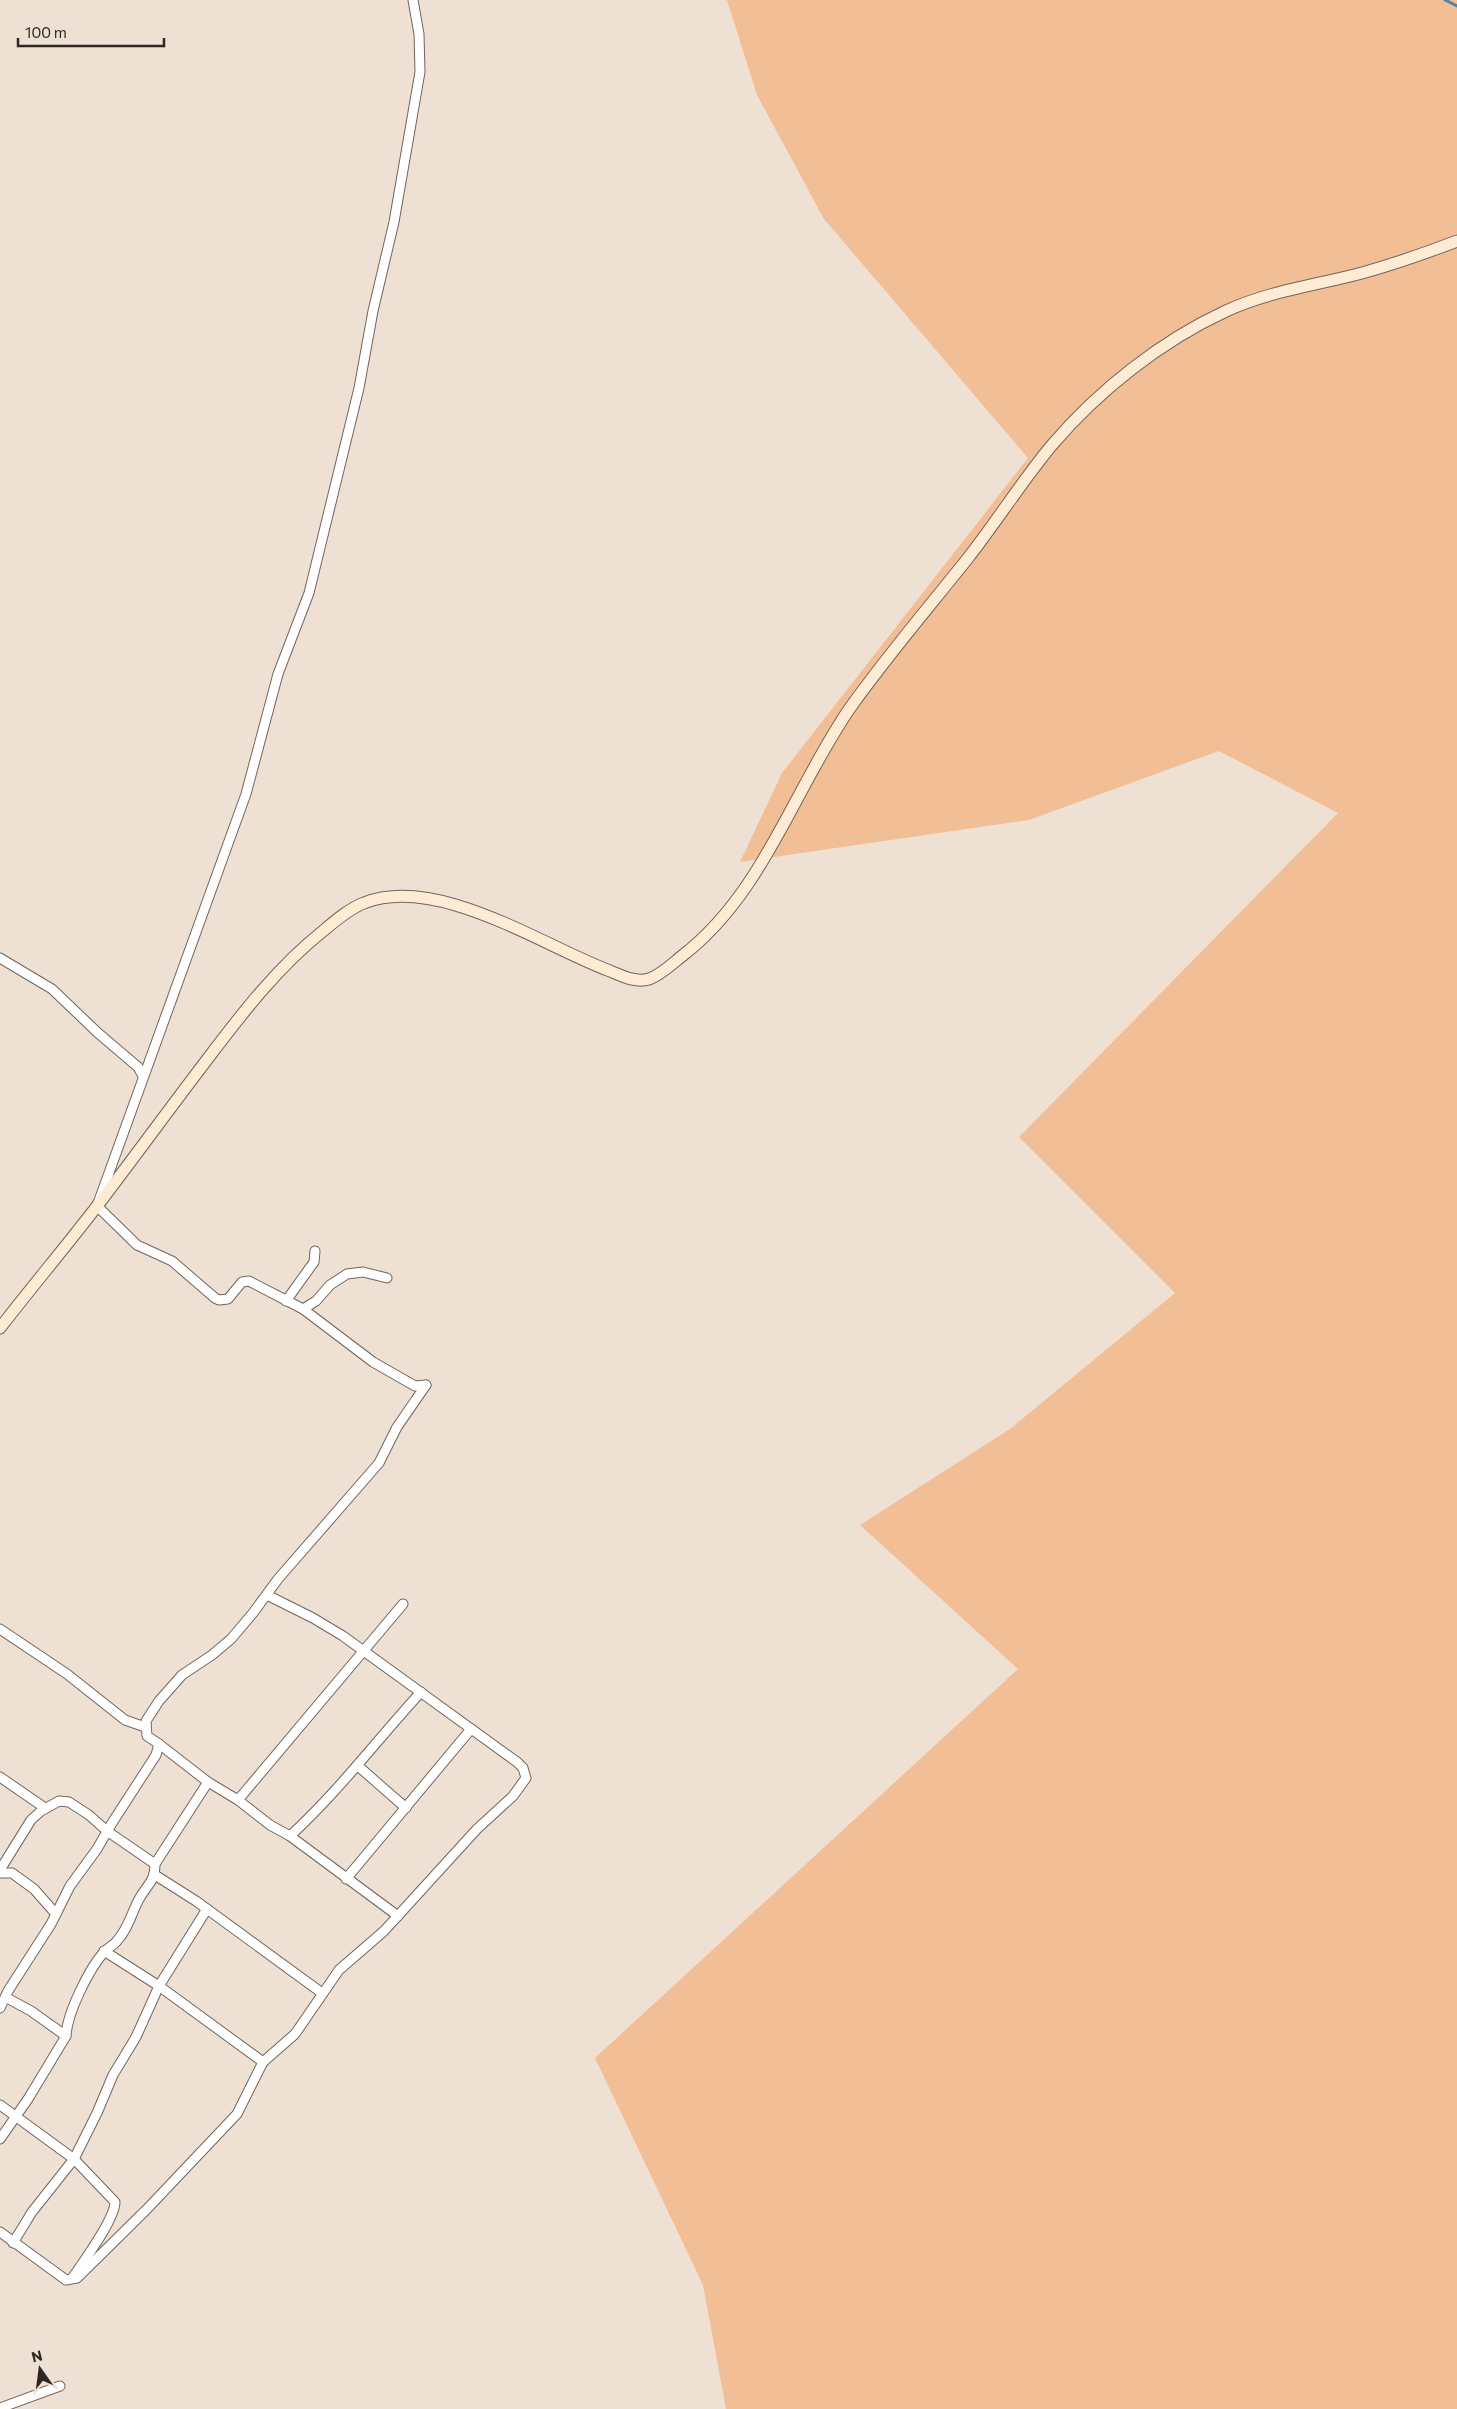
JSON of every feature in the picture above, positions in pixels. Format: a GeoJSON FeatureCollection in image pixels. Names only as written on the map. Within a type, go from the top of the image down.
{"type":"FeatureCollection","features":[{"type":"Feature","properties":{"kind":"main road"},"geometry":{"type":"LineString","coordinates":[[0,1328],[96,1206],[228,1032],[277,974],[308,943],[363,903],[389,897],[415,895],[471,910],[588,963],[630,978],[649,979],[688,952],[721,920],[755,872],[849,710],[993,526],[1048,450],[1089,407],[1121,379],[1172,341],[1231,308],[1264,297],[1362,273],[1424,254],[1457,241]]}},
{"type":"Feature","properties":{"kind":"street"},"geometry":{"type":"LineString","coordinates":[[398,1916],[290,1836],[270,1825],[238,1800],[208,1782],[147,1736],[145,1727],[149,1714],[172,1685],[182,1675],[212,1655],[231,1639],[379,1463],[397,1427],[426,1385],[415,1386],[373,1362],[303,1309],[247,1280],[242,1282],[232,1296],[218,1300],[172,1261],[137,1245],[96,1206],[246,794],[278,674],[309,593],[358,388],[373,311],[394,222],[420,72],[419,34],[413,0]]}},
{"type":"Feature","properties":{"kind":"street"},"geometry":{"type":"LineString","coordinates":[[0,958],[52,989],[98,1033],[138,1067],[143,1076]]}},
{"type":"Feature","properties":{"kind":"street"},"geometry":{"type":"LineString","coordinates":[[286,1301],[314,1262],[315,1251]]}},
{"type":"Feature","properties":{"kind":"street"},"geometry":{"type":"LineString","coordinates":[[303,1309],[316,1301],[330,1285],[347,1274],[363,1272],[387,1278]]}},
{"type":"Feature","properties":{"kind":"street"},"geometry":{"type":"LineString","coordinates":[[0,2232],[60,2276],[71,2280],[77,2278],[237,2114],[263,2062],[295,2034],[339,1970],[363,1951],[398,1916],[477,1829],[513,1796],[526,1778],[523,1768],[364,1651],[322,1622],[267,1595]]}},
{"type":"Feature","properties":{"kind":"street"},"geometry":{"type":"LineString","coordinates":[[238,1800],[403,1604]]}},
{"type":"Feature","properties":{"kind":"street"},"geometry":{"type":"LineString","coordinates":[[0,1629],[67,1674],[125,1720],[145,1727]]}},
{"type":"Feature","properties":{"kind":"street"},"geometry":{"type":"LineString","coordinates":[[290,1836],[315,1813],[358,1766],[421,1692]]}},
{"type":"Feature","properties":{"kind":"street"},"geometry":{"type":"LineString","coordinates":[[346,1879],[471,1729]]}},
{"type":"Feature","properties":{"kind":"street"},"geometry":{"type":"LineString","coordinates":[[0,2008],[5,1992],[56,1914],[70,1886],[97,1849],[156,1755],[159,1744]]}},
{"type":"Feature","properties":{"kind":"street"},"geometry":{"type":"LineString","coordinates":[[358,1766],[406,1808]]}},
{"type":"Feature","properties":{"kind":"street"},"geometry":{"type":"LineString","coordinates":[[0,1776],[45,1808]]}},
{"type":"Feature","properties":{"kind":"street"},"geometry":{"type":"LineString","coordinates":[[0,2139],[66,2036],[66,2024],[74,2005],[104,1951],[116,1942],[129,1922],[138,1900],[155,1875],[154,1864],[208,1782]]}},
{"type":"Feature","properties":{"kind":"street"},"geometry":{"type":"LineString","coordinates":[[56,1914],[34,1889],[12,1873],[0,1872],[31,1820],[45,1808],[59,1801],[69,1802],[154,1864]]}},
{"type":"Feature","properties":{"kind":"street"},"geometry":{"type":"LineString","coordinates":[[155,1875],[207,1909],[322,1993]]}},
{"type":"Feature","properties":{"kind":"street"},"geometry":{"type":"LineString","coordinates":[[13,2243],[32,2212],[74,2159],[113,2075],[136,2037],[159,1986],[207,1909]]}},
{"type":"Feature","properties":{"kind":"street"},"geometry":{"type":"LineString","coordinates":[[104,1951],[159,1986],[263,2062]]}},
{"type":"Feature","properties":{"kind":"street"},"geometry":{"type":"LineString","coordinates":[[5,1992],[66,2036]]}},
{"type":"Feature","properties":{"kind":"street"},"geometry":{"type":"LineString","coordinates":[[0,2105],[74,2159],[110,2195],[114,2202],[115,2208],[88,2256],[71,2280]]}},
{"type":"Feature","properties":{"kind":"street"},"geometry":{"type":"LineString","coordinates":[[0,2408],[60,2386]]}},
{"type":"Feature","properties":{"kind":"shaded area"},"geometry":{"type":"Polygon","coordinates":[[[727,0],[1457,0],[1457,2409],[726,2409],[703,2285],[595,2058],[1018,1669],[860,1525],[1010,1429],[1175,1293],[1019,1137],[1338,813],[1219,751],[1029,820],[740,862],[782,773],[1028,458],[824,219],[757,95],[727,0]]]}},
{"type":"Feature","properties":{"kind":"waterway"},"geometry":{"type":"LineString","coordinates":[[1445,0],[1457,6]]}}]}
